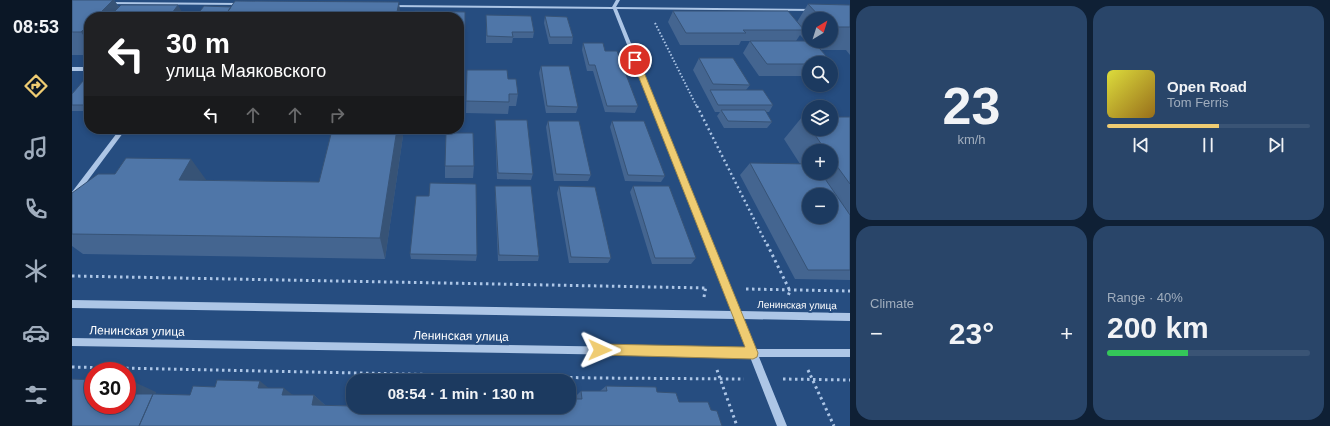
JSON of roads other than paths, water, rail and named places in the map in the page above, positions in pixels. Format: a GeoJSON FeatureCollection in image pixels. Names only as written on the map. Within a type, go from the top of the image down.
{"type":"FeatureCollection","features":[{"type":"Feature","properties":{"kind":"street"},"geometry":{"type":"LineString","coordinates":[[614,7],[618,0]]}},
{"type":"Feature","properties":{"kind":"street"},"geometry":{"type":"LineString","coordinates":[[102,3],[127,2],[206,6],[246,4]]}},
{"type":"Feature","properties":{"kind":"street"},"geometry":{"type":"LineString","coordinates":[[387,6],[819,10]]}},
{"type":"Feature","properties":{"kind":"street"},"geometry":{"type":"LineString","coordinates":[[614,7],[782,426]]}},
{"type":"Feature","properties":{"kind":"street"},"geometry":{"type":"LineString","coordinates":[[72,69],[82,69]]}},
{"type":"Feature","properties":{"kind":"street"},"geometry":{"type":"LineString","coordinates":[[72,197],[119,134]]}},
{"type":"Feature","properties":{"kind":"street","name":"Ленинская улица"},"geometry":{"type":"LineString","coordinates":[[72,304],[850,317]]}},
{"type":"Feature","properties":{"kind":"street","name":"Ленинская улица"},"geometry":{"type":"LineString","coordinates":[[72,342],[753,353],[850,353]]}}]}
